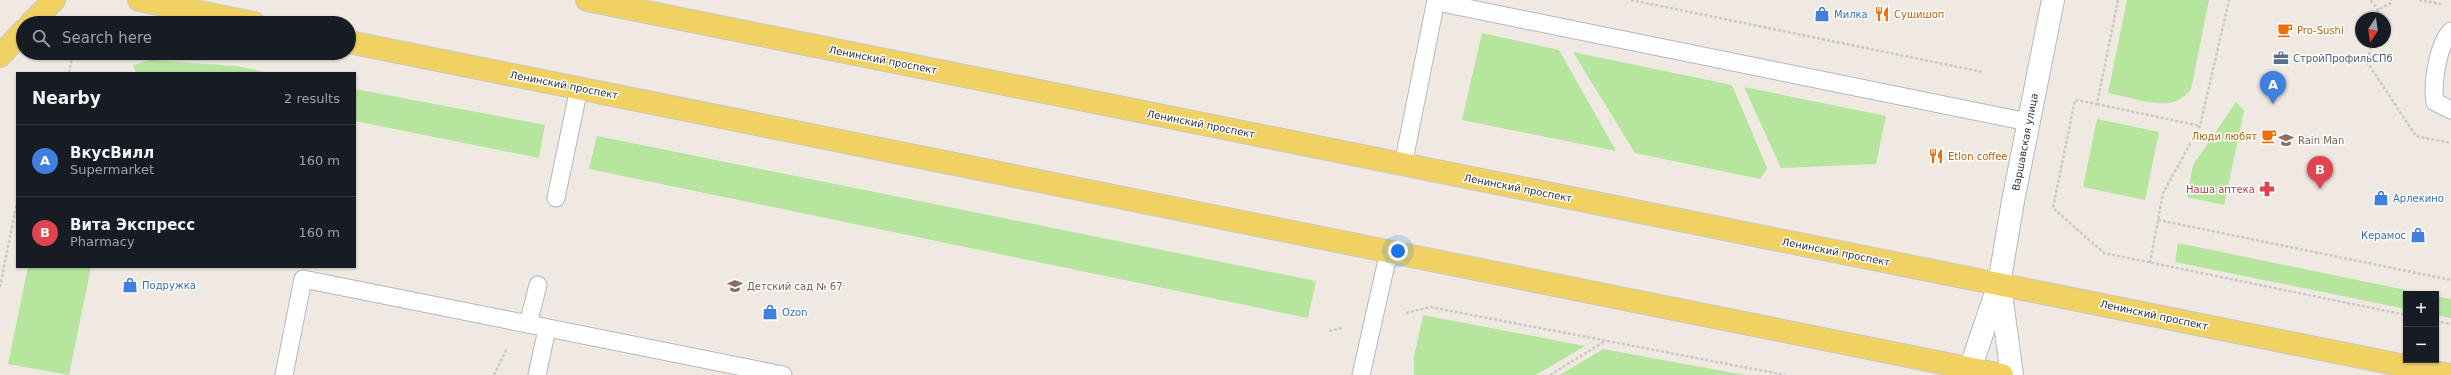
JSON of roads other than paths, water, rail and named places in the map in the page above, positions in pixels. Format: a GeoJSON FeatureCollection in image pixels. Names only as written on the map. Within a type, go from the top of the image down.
{"type":"FeatureCollection","features":[{"type":"Feature","properties":{"kind":"main road"},"geometry":{"type":"LineString","coordinates":[[38,16],[54,0]]}},
{"type":"Feature","properties":{"kind":"main road"},"geometry":{"type":"LineString","coordinates":[[139,0],[219,16]]}},
{"type":"Feature","properties":{"kind":"main road","name":"Ленинский проспект"},"geometry":{"type":"LineString","coordinates":[[593,1],[2450,375]]}},
{"type":"Feature","properties":{"kind":"main road"},"geometry":{"type":"LineString","coordinates":[[0,56],[16,39]]}},
{"type":"Feature","properties":{"kind":"main road","name":"Ленинский проспект"},"geometry":{"type":"LineString","coordinates":[[356,43],[1389,251],[1968,371],[2002,375]]}},
{"type":"Feature","properties":{"kind":"street","name":"Варшавская улица"},"geometry":{"type":"LineString","coordinates":[[1968,371],[1999,284],[2028,122],[2053,0]]}},
{"type":"Feature","properties":{"kind":"street","name":"Варшавская улица"},"geometry":{"type":"LineString","coordinates":[[1999,284],[2012,375]]}},
{"type":"Feature","properties":{"kind":"lane"},"geometry":{"type":"LineString","coordinates":[[1403,165],[1436,1],[2028,122]]}},
{"type":"Feature","properties":{"kind":"lane"},"geometry":{"type":"LineString","coordinates":[[2451,31],[2443,40],[2433,90],[2436,102],[2451,110]]}},
{"type":"Feature","properties":{"kind":"lane"},"geometry":{"type":"LineString","coordinates":[[556,198],[579,88]]}},
{"type":"Feature","properties":{"kind":"lane"},"geometry":{"type":"LineString","coordinates":[[1361,375],[1389,251]]}},
{"type":"Feature","properties":{"kind":"lane"},"geometry":{"type":"LineString","coordinates":[[284,375],[303,279],[783,375]]}},
{"type":"Feature","properties":{"kind":"lane"},"geometry":{"type":"LineString","coordinates":[[528,324],[538,285]]}},
{"type":"Feature","properties":{"kind":"lane"},"geometry":{"type":"LineString","coordinates":[[538,375],[547,329]]}},
{"type":"Feature","properties":{"kind":"place","name":"Милка"},"geometry":{"type":"Point","coordinates":[1822,14]}},
{"type":"Feature","properties":{"kind":"place","name":"Сушишоп"},"geometry":{"type":"Point","coordinates":[1882,14]}},
{"type":"Feature","properties":{"kind":"place","name":"Pro-Sushi"},"geometry":{"type":"Point","coordinates":[2285,30]}},
{"type":"Feature","properties":{"kind":"place","name":"СтройПрофильСПб"},"geometry":{"type":"Point","coordinates":[2281,58]}},
{"type":"Feature","properties":{"kind":"place","name":"ВкусВилл"},"geometry":{"type":"Point","coordinates":[2273,104]}},
{"type":"Feature","properties":{"kind":"place","name":"Люди любят"},"geometry":{"type":"Point","coordinates":[2269,136]}},
{"type":"Feature","properties":{"kind":"place","name":"Rain Man"},"geometry":{"type":"Point","coordinates":[2286,140]}},
{"type":"Feature","properties":{"kind":"place","name":"Etlon coffee"},"geometry":{"type":"Point","coordinates":[1936,156]}},
{"type":"Feature","properties":{"kind":"place","name":"Наша аптека"},"geometry":{"type":"Point","coordinates":[2267,189]}},
{"type":"Feature","properties":{"kind":"place","name":"Вита Экспресс"},"geometry":{"type":"Point","coordinates":[2320,189]}},
{"type":"Feature","properties":{"kind":"place","name":"Арлекино"},"geometry":{"type":"Point","coordinates":[2381,198]}},
{"type":"Feature","properties":{"kind":"place","name":"Керамос"},"geometry":{"type":"Point","coordinates":[2418,235]}},
{"type":"Feature","properties":{"kind":"place","name":"Подружка"},"geometry":{"type":"Point","coordinates":[130,285]}},
{"type":"Feature","properties":{"kind":"place","name":"Детский сад № 67"},"geometry":{"type":"Point","coordinates":[735,286]}},
{"type":"Feature","properties":{"kind":"place","name":"Ozon"},"geometry":{"type":"Point","coordinates":[770,312]}}]}
